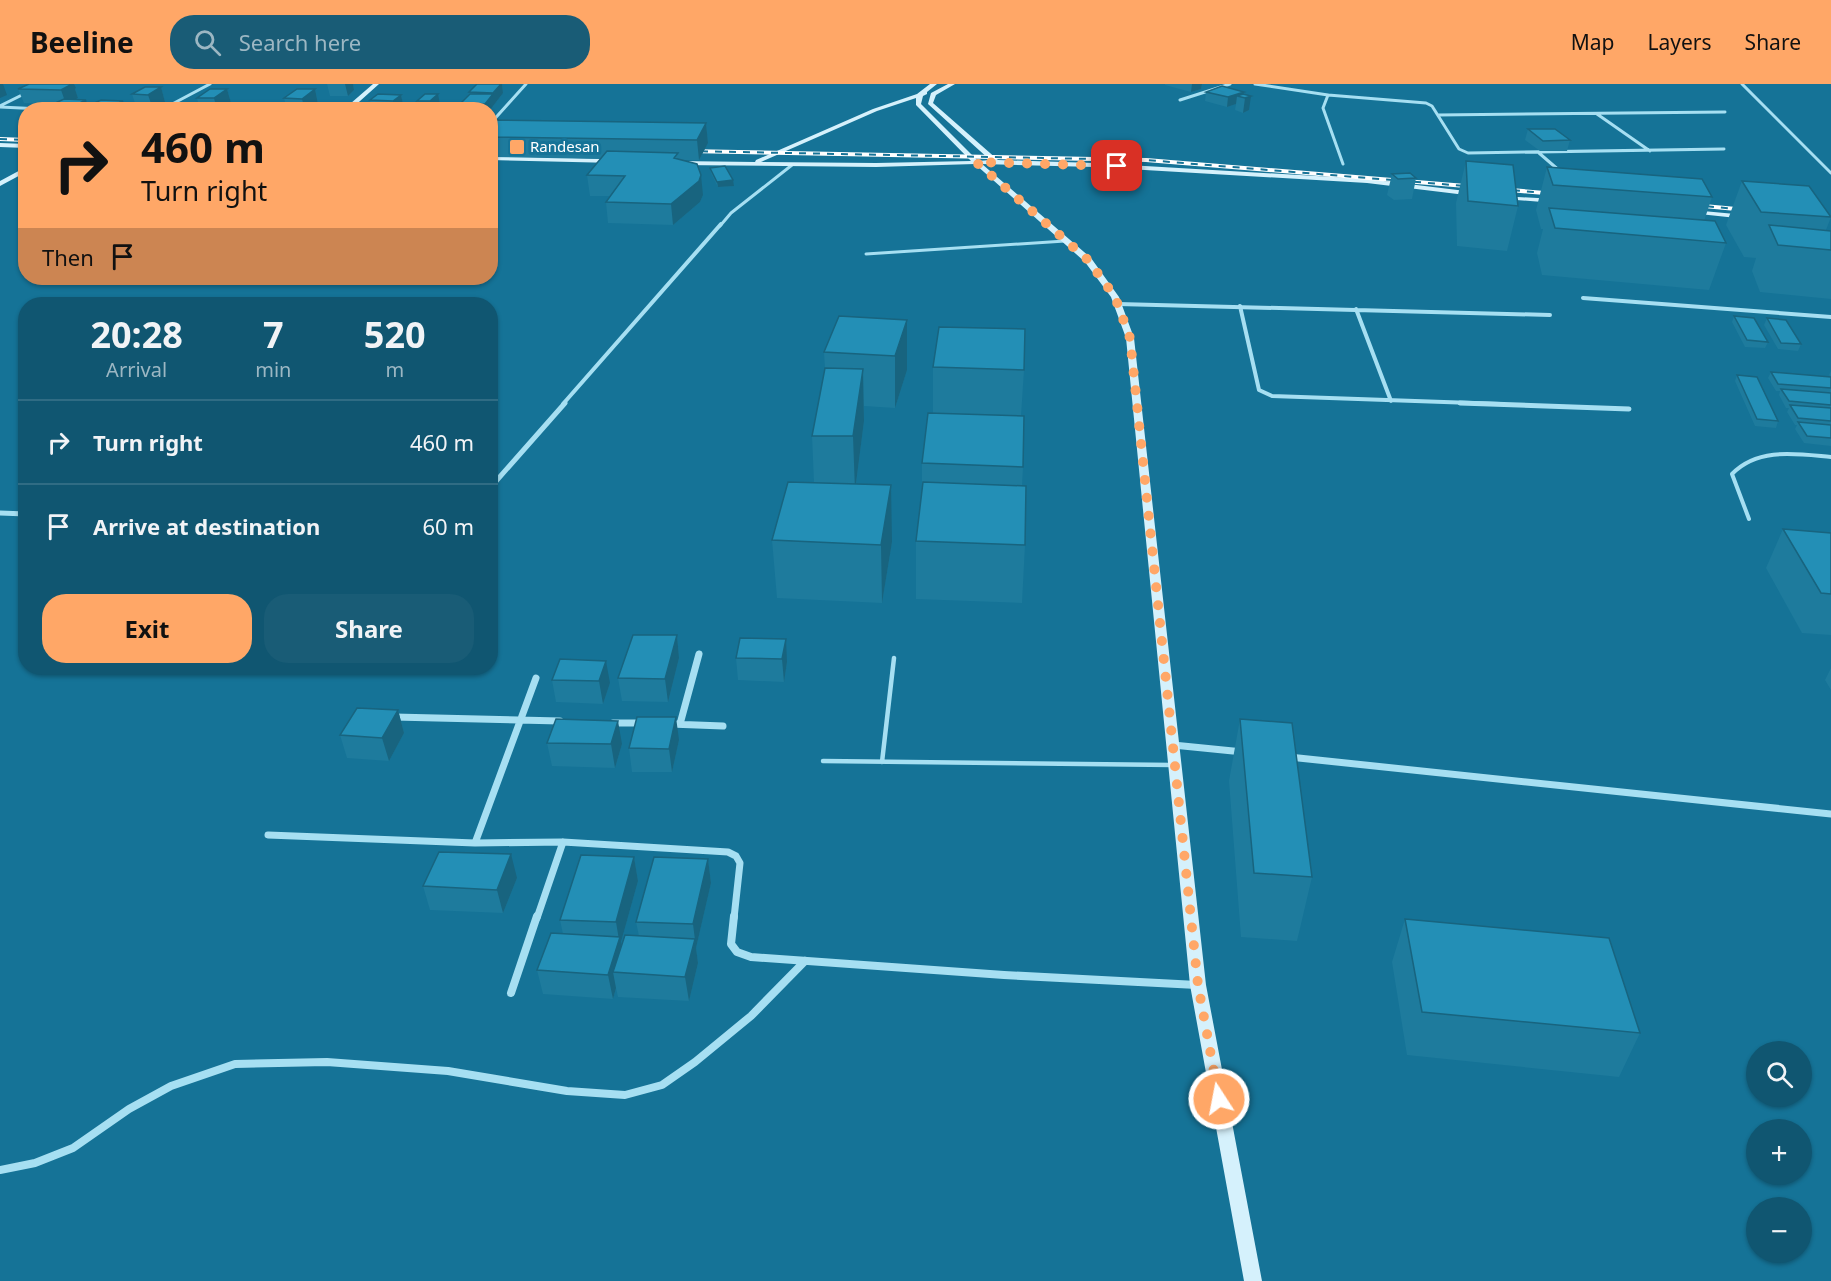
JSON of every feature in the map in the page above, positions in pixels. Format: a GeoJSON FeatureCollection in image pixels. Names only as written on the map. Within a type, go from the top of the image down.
{"type":"FeatureCollection","features":[{"type":"Feature","properties":{"kind":"street"},"geometry":{"type":"LineString","coordinates":[[176,102],[210,84]]}},
{"type":"Feature","properties":{"kind":"street"},"geometry":{"type":"LineString","coordinates":[[355,102],[376,84]]}},
{"type":"Feature","properties":{"kind":"street"},"geometry":{"type":"LineString","coordinates":[[498,115],[526,84]]}},
{"type":"Feature","properties":{"kind":"street"},"geometry":{"type":"LineString","coordinates":[[751,164],[875,110],[936,87],[952,84]]}},
{"type":"Feature","properties":{"kind":"street"},"geometry":{"type":"LineString","coordinates":[[1180,100],[1230,84]]}},
{"type":"Feature","properties":{"kind":"street"},"geometry":{"type":"LineString","coordinates":[[1256,84],[1328,95],[1420,102],[1432,106],[1462,151],[1476,154],[1724,149]]}},
{"type":"Feature","properties":{"kind":"street"},"geometry":{"type":"LineString","coordinates":[[1742,84],[1831,173]]}},
{"type":"Feature","properties":{"kind":"street"},"geometry":{"type":"LineString","coordinates":[[936,87],[930,103],[996,162]]}},
{"type":"Feature","properties":{"kind":"street"},"geometry":{"type":"LineString","coordinates":[[0,106],[36,88]]}},
{"type":"Feature","properties":{"kind":"street"},"geometry":{"type":"LineString","coordinates":[[920,94],[918,104],[976,162],[1088,260],[1118,304],[1130,338],[1198,985],[1253,1281]]}},
{"type":"Feature","properties":{"kind":"street"},"geometry":{"type":"LineString","coordinates":[[1328,95],[1323,108],[1343,164]]}},
{"type":"Feature","properties":{"kind":"street"},"geometry":{"type":"LineString","coordinates":[[0,106],[18,107]]}},
{"type":"Feature","properties":{"kind":"street"},"geometry":{"type":"LineString","coordinates":[[1438,115],[1725,112]]}},
{"type":"Feature","properties":{"kind":"street"},"geometry":{"type":"LineString","coordinates":[[1597,114],[1650,151]]}},
{"type":"Feature","properties":{"kind":"street"},"geometry":{"type":"LineString","coordinates":[[0,146],[18,146]]}},
{"type":"Feature","properties":{"kind":"street"},"geometry":{"type":"LineString","coordinates":[[1539,153],[1567,177]]}},
{"type":"Feature","properties":{"kind":"street"},"geometry":{"type":"LineString","coordinates":[[498,158],[622,161]]}},
{"type":"Feature","properties":{"kind":"street"},"geometry":{"type":"LineString","coordinates":[[669,162],[792,165],[996,162],[1210,170],[1367,181],[1479,194]]}},
{"type":"Feature","properties":{"kind":"street"},"geometry":{"type":"LineString","coordinates":[[498,479],[731,213],[792,165]]}},
{"type":"Feature","properties":{"kind":"street"},"geometry":{"type":"LineString","coordinates":[[0,184],[18,174]]}},
{"type":"Feature","properties":{"kind":"street"},"geometry":{"type":"LineString","coordinates":[[1489,196],[1560,201]]}},
{"type":"Feature","properties":{"kind":"street"},"geometry":{"type":"LineString","coordinates":[[1678,211],[1760,218]]}},
{"type":"Feature","properties":{"kind":"street"},"geometry":{"type":"LineString","coordinates":[[1583,298],[1831,317]]}},
{"type":"Feature","properties":{"kind":"street"},"geometry":{"type":"LineString","coordinates":[[1118,304],[1550,315]]}},
{"type":"Feature","properties":{"kind":"street"},"geometry":{"type":"LineString","coordinates":[[1240,306],[1259,390],[1263,393],[1284,397],[1629,409]]}},
{"type":"Feature","properties":{"kind":"street"},"geometry":{"type":"LineString","coordinates":[[1356,309],[1391,401]]}},
{"type":"Feature","properties":{"kind":"street"},"geometry":{"type":"LineString","coordinates":[[0,513],[18,514]]}},
{"type":"Feature","properties":{"kind":"street"},"geometry":{"type":"LineString","coordinates":[[680,724],[699,654]]}},
{"type":"Feature","properties":{"kind":"street"},"geometry":{"type":"LineString","coordinates":[[475,843],[536,678]]}},
{"type":"Feature","properties":{"kind":"street"},"geometry":{"type":"LineString","coordinates":[[382,717],[567,722]]}},
{"type":"Feature","properties":{"kind":"street"},"geometry":{"type":"LineString","coordinates":[[601,722],[646,723]]}},
{"type":"Feature","properties":{"kind":"street"},"geometry":{"type":"LineString","coordinates":[[657,724],[723,726]]}},
{"type":"Feature","properties":{"kind":"street"},"geometry":{"type":"LineString","coordinates":[[1173,745],[1255,754]]}},
{"type":"Feature","properties":{"kind":"street"},"geometry":{"type":"LineString","coordinates":[[1279,756],[1831,814]]}},
{"type":"Feature","properties":{"kind":"street"},"geometry":{"type":"LineString","coordinates":[[268,835],[475,843],[563,842],[728,852],[736,856],[740,863],[731,944],[737,952],[751,957],[1004,975],[1198,985]]}},
{"type":"Feature","properties":{"kind":"street"},"geometry":{"type":"LineString","coordinates":[[511,993],[563,842]]}},
{"type":"Feature","properties":{"kind":"street"},"geometry":{"type":"LineString","coordinates":[[0,1170],[34,1163],[73,1149],[129,1109],[171,1086],[235,1064],[327,1062],[448,1071],[567,1090],[625,1095],[662,1085],[695,1062],[751,1016],[806,961]]}},
{"type":"Feature","properties":{"kind":"lane"},"geometry":{"type":"LineString","coordinates":[[866,254],[1065,241]]}},
{"type":"Feature","properties":{"kind":"lane"},"geometry":{"type":"LineString","coordinates":[[1749,519],[1736,490],[1732,474],[1740,464],[1765,456],[1831,457]]}},
{"type":"Feature","properties":{"kind":"lane"},"geometry":{"type":"LineString","coordinates":[[882,762],[894,658]]}},
{"type":"Feature","properties":{"kind":"lane"},"geometry":{"type":"LineString","coordinates":[[823,761],[1175,765]]}},
{"type":"Feature","properties":{"kind":"building"},"geometry":{"type":"Polygon","coordinates":[[[29,84],[72,84],[61,90],[18,89],[29,84]]]}},
{"type":"Feature","properties":{"kind":"building"},"geometry":{"type":"Polygon","coordinates":[[[477,84],[501,84],[493,93],[469,92],[477,84]]]}},
{"type":"Feature","properties":{"kind":"building"},"geometry":{"type":"Polygon","coordinates":[[[1222,86],[1244,92],[1228,97],[1206,92],[1222,86]]]}},
{"type":"Feature","properties":{"kind":"building"},"geometry":{"type":"Polygon","coordinates":[[[145,87],[161,87],[148,95],[132,94],[145,87]]]}},
{"type":"Feature","properties":{"kind":"building"},"geometry":{"type":"Polygon","coordinates":[[[210,89],[227,89],[214,98],[197,98],[210,89]]]}},
{"type":"Feature","properties":{"kind":"building"},"geometry":{"type":"Polygon","coordinates":[[[297,89],[315,89],[302,99],[284,98],[297,89]]]}},
{"type":"Feature","properties":{"kind":"building"},"geometry":{"type":"Polygon","coordinates":[[[378,94],[401,95],[393,101],[370,100],[378,94]]]}},
{"type":"Feature","properties":{"kind":"building"},"geometry":{"type":"Polygon","coordinates":[[[425,94],[438,94],[430,101],[417,101],[425,94]]]}},
{"type":"Feature","properties":{"kind":"building"},"geometry":{"type":"Polygon","coordinates":[[[470,94],[493,94],[487,102],[462,102],[470,94]]]}},
{"type":"Feature","properties":{"kind":"building"},"geometry":{"type":"Polygon","coordinates":[[[1243,94],[1251,96],[1245,98],[1237,96],[1243,94]]]}},
{"type":"Feature","properties":{"kind":"building"},"geometry":{"type":"Polygon","coordinates":[[[64,99],[86,100],[82,102],[58,102],[64,99]]]}},
{"type":"Feature","properties":{"kind":"building"},"geometry":{"type":"Polygon","coordinates":[[[101,100],[123,101],[121,102],[97,102],[101,100]]]}},
{"type":"Feature","properties":{"kind":"building"},"geometry":{"type":"Polygon","coordinates":[[[498,120],[706,123],[697,140],[498,137],[498,120]]]}},
{"type":"Feature","properties":{"kind":"building"},"geometry":{"type":"Polygon","coordinates":[[[1528,129],[1555,129],[1570,140],[1543,141],[1528,129]]]}},
{"type":"Feature","properties":{"kind":"building"},"geometry":{"type":"Polygon","coordinates":[[[607,151],[678,153],[674,158],[697,164],[701,175],[699,181],[671,204],[606,202],[625,176],[587,175],[607,151]]]}},
{"type":"Feature","properties":{"kind":"building"},"geometry":{"type":"Polygon","coordinates":[[[1466,161],[1513,165],[1518,206],[1468,201],[1466,161]]]}},
{"type":"Feature","properties":{"kind":"building"},"geometry":{"type":"Polygon","coordinates":[[[725,166],[733,180],[717,182],[710,168],[725,166]]]}},
{"type":"Feature","properties":{"kind":"building"},"geometry":{"type":"Polygon","coordinates":[[[1547,167],[1702,179],[1712,197],[1553,185],[1547,167]]]}},
{"type":"Feature","properties":{"kind":"building"},"geometry":{"type":"Polygon","coordinates":[[[1410,173],[1416,178],[1398,179],[1392,174],[1410,173]]]}},
{"type":"Feature","properties":{"kind":"building"},"geometry":{"type":"Polygon","coordinates":[[[1742,181],[1809,186],[1831,217],[1761,212],[1742,181]]]}},
{"type":"Feature","properties":{"kind":"building"},"geometry":{"type":"Polygon","coordinates":[[[1549,208],[1715,221],[1726,243],[1555,228],[1549,208]]]}},
{"type":"Feature","properties":{"kind":"building"},"geometry":{"type":"Polygon","coordinates":[[[1769,225],[1831,231],[1831,250],[1778,245],[1769,225]]]}},
{"type":"Feature","properties":{"kind":"building"},"geometry":{"type":"Polygon","coordinates":[[[839,316],[907,320],[895,356],[824,352],[839,316]]]}},
{"type":"Feature","properties":{"kind":"building"},"geometry":{"type":"Polygon","coordinates":[[[1734,316],[1754,318],[1768,342],[1747,340],[1734,316]]]}},
{"type":"Feature","properties":{"kind":"building"},"geometry":{"type":"Polygon","coordinates":[[[1767,318],[1786,320],[1801,344],[1781,343],[1767,318]]]}},
{"type":"Feature","properties":{"kind":"building"},"geometry":{"type":"Polygon","coordinates":[[[939,327],[1025,329],[1024,370],[933,367],[939,327]]]}},
{"type":"Feature","properties":{"kind":"building"},"geometry":{"type":"Polygon","coordinates":[[[825,368],[863,369],[853,436],[812,436],[825,368]]]}},
{"type":"Feature","properties":{"kind":"building"},"geometry":{"type":"Polygon","coordinates":[[[1771,372],[1831,377],[1831,388],[1778,384],[1771,372]]]}},
{"type":"Feature","properties":{"kind":"building"},"geometry":{"type":"Polygon","coordinates":[[[1737,375],[1757,377],[1778,421],[1757,419],[1737,375]]]}},
{"type":"Feature","properties":{"kind":"building"},"geometry":{"type":"Polygon","coordinates":[[[1781,389],[1831,393],[1831,405],[1789,401],[1781,389]]]}},
{"type":"Feature","properties":{"kind":"building"},"geometry":{"type":"Polygon","coordinates":[[[1790,405],[1831,408],[1831,421],[1798,418],[1790,405]]]}},
{"type":"Feature","properties":{"kind":"building"},"geometry":{"type":"Polygon","coordinates":[[[928,413],[1024,416],[1023,467],[922,463],[928,413]]]}},
{"type":"Feature","properties":{"kind":"building"},"geometry":{"type":"Polygon","coordinates":[[[1798,422],[1831,425],[1831,438],[1807,436],[1798,422]]]}},
{"type":"Feature","properties":{"kind":"building"},"geometry":{"type":"Polygon","coordinates":[[[788,482],[891,485],[881,545],[772,540],[788,482]]]}},
{"type":"Feature","properties":{"kind":"building"},"geometry":{"type":"Polygon","coordinates":[[[923,482],[1026,486],[1025,545],[916,541],[923,482]]]}},
{"type":"Feature","properties":{"kind":"building"},"geometry":{"type":"Polygon","coordinates":[[[1783,529],[1831,533],[1831,594],[1821,593],[1783,529]]]}},
{"type":"Feature","properties":{"kind":"building"},"geometry":{"type":"Polygon","coordinates":[[[633,635],[677,635],[665,679],[618,678],[633,635]]]}},
{"type":"Feature","properties":{"kind":"building"},"geometry":{"type":"Polygon","coordinates":[[[740,638],[786,639],[782,659],[736,658],[740,638]]]}},
{"type":"Feature","properties":{"kind":"building"},"geometry":{"type":"Polygon","coordinates":[[[560,659],[606,661],[599,681],[552,680],[560,659]]]}},
{"type":"Feature","properties":{"kind":"building"},"geometry":{"type":"Polygon","coordinates":[[[357,708],[398,710],[382,738],[340,735],[357,708]]]}},
{"type":"Feature","properties":{"kind":"building"},"geometry":{"type":"Polygon","coordinates":[[[637,717],[676,717],[669,749],[629,748],[637,717]]]}},
{"type":"Feature","properties":{"kind":"building"},"geometry":{"type":"Polygon","coordinates":[[[556,719],[618,721],[611,744],[547,743],[556,719]]]}},
{"type":"Feature","properties":{"kind":"building"},"geometry":{"type":"Polygon","coordinates":[[[1240,719],[1292,723],[1312,877],[1254,873],[1240,719]]]}},
{"type":"Feature","properties":{"kind":"building"},"geometry":{"type":"Polygon","coordinates":[[[439,852],[511,854],[497,890],[423,886],[439,852]]]}},
{"type":"Feature","properties":{"kind":"building"},"geometry":{"type":"Polygon","coordinates":[[[581,855],[634,857],[616,922],[560,920],[581,855]]]}},
{"type":"Feature","properties":{"kind":"building"},"geometry":{"type":"Polygon","coordinates":[[[654,857],[708,859],[693,924],[636,922],[654,857]]]}},
{"type":"Feature","properties":{"kind":"building"},"geometry":{"type":"Polygon","coordinates":[[[1405,919],[1609,938],[1640,1033],[1422,1012],[1405,919]]]}},
{"type":"Feature","properties":{"kind":"building"},"geometry":{"type":"Polygon","coordinates":[[[551,933],[620,937],[608,975],[537,970],[551,933]]]}},
{"type":"Feature","properties":{"kind":"building"},"geometry":{"type":"Polygon","coordinates":[[[625,935],[695,939],[685,977],[613,972],[625,935]]]}},
{"type":"Feature","properties":{"kind":"railway"},"geometry":{"type":"LineString","coordinates":[[0,139],[18,140]]}},
{"type":"Feature","properties":{"kind":"railway"},"geometry":{"type":"LineString","coordinates":[[687,151],[1146,160],[1478,187]]}},
{"type":"Feature","properties":{"kind":"railway"},"geometry":{"type":"LineString","coordinates":[[1499,189],[1556,194]]}},
{"type":"Feature","properties":{"kind":"railway"},"geometry":{"type":"LineString","coordinates":[[1693,205],[1747,210]]}},
{"type":"Feature","properties":{"kind":"place","name":"Randesan"},"geometry":{"type":"Point","coordinates":[517,147]}},
{"type":"Feature","properties":{"kind":"route"},"geometry":{"type":"LineString","coordinates":[[1117,166],[976,162],[1088,260],[1115,297],[1130,338],[1198,985],[1219,1099]]}}]}
